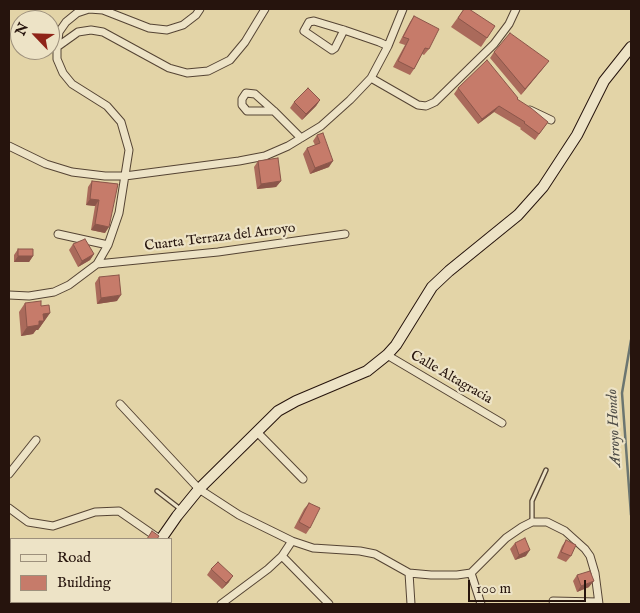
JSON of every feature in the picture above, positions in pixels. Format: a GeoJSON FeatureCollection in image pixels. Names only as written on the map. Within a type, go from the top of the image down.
{"type":"FeatureCollection","features":[{"type":"Feature","properties":{"kind":"main road"},"geometry":{"type":"LineString","coordinates":[[162,538],[200,489],[268,420],[286,406],[367,371],[387,355],[396,345],[432,287],[448,271],[518,216],[543,186],[577,135],[604,81],[631,47]]}},
{"type":"Feature","properties":{"kind":"street"},"geometry":{"type":"LineString","coordinates":[[60,31],[66,22],[77,13],[90,9],[103,10],[148,28],[166,30],[183,25],[196,15],[200,9]]}},
{"type":"Feature","properties":{"kind":"street"},"geometry":{"type":"LineString","coordinates":[[60,45],[78,32],[91,30],[103,32],[169,68],[187,73],[208,71],[230,60],[245,42],[265,9]]}},
{"type":"Feature","properties":{"kind":"street"},"geometry":{"type":"LineString","coordinates":[[9,146],[46,164],[72,172],[105,176],[125,176],[265,156],[321,126],[371,78],[388,46],[403,9]]}},
{"type":"Feature","properties":{"kind":"street"},"geometry":{"type":"LineString","coordinates":[[371,78],[418,105],[426,106],[435,102],[485,59],[509,24],[516,9]]}},
{"type":"Feature","properties":{"kind":"street"},"geometry":{"type":"LineString","coordinates":[[344,30],[335,48],[332,50],[304,31],[311,21],[344,30],[388,46]]}},
{"type":"Feature","properties":{"kind":"street"},"geometry":{"type":"LineString","coordinates":[[9,295],[29,296],[54,292],[69,285],[97,264],[108,245],[118,213],[129,150],[121,122],[107,106],[72,84],[63,73],[57,60]]}},
{"type":"Feature","properties":{"kind":"street"},"geometry":{"type":"LineString","coordinates":[[521,104],[551,120]]}},
{"type":"Feature","properties":{"kind":"street"},"geometry":{"type":"LineString","coordinates":[[274,111],[301,138]]}},
{"type":"Feature","properties":{"kind":"street"},"geometry":{"type":"LineString","coordinates":[[58,234],[108,245]]}},
{"type":"Feature","properties":{"kind":"street","name":"Cuarta Terraza del Arroyo"},"geometry":{"type":"LineString","coordinates":[[97,264],[218,252],[345,234]]}},
{"type":"Feature","properties":{"kind":"street","name":"Calle Altagracia"},"geometry":{"type":"LineString","coordinates":[[387,355],[502,423]]}},
{"type":"Feature","properties":{"kind":"street"},"geometry":{"type":"LineString","coordinates":[[120,404],[200,489],[239,515],[292,541],[313,548],[360,551],[375,554],[409,573],[442,576],[471,573],[506,538],[532,522],[547,522],[556,526],[565,531],[585,549],[594,568],[598,603],[553,601]]}},
{"type":"Feature","properties":{"kind":"street"},"geometry":{"type":"LineString","coordinates":[[257,432],[303,479]]}},
{"type":"Feature","properties":{"kind":"street"},"geometry":{"type":"LineString","coordinates":[[9,474],[36,440]]}},
{"type":"Feature","properties":{"kind":"street"},"geometry":{"type":"LineString","coordinates":[[9,508],[28,522],[53,526],[95,512],[119,512],[159,538]]}},
{"type":"Feature","properties":{"kind":"street"},"geometry":{"type":"LineString","coordinates":[[220,604],[268,569],[282,556],[292,541]]}},
{"type":"Feature","properties":{"kind":"street"},"geometry":{"type":"LineString","coordinates":[[282,556],[329,604]]}},
{"type":"Feature","properties":{"kind":"street"},"geometry":{"type":"LineString","coordinates":[[409,573],[410,604]]}},
{"type":"Feature","properties":{"kind":"street"},"geometry":{"type":"LineString","coordinates":[[471,573],[481,604]]}},
{"type":"Feature","properties":{"kind":"lane"},"geometry":{"type":"LineString","coordinates":[[532,522],[532,501],[546,470]]}},
{"type":"Feature","properties":{"kind":"lane"},"geometry":{"type":"LineString","coordinates":[[157,491],[182,510]]}},
{"type":"Feature","properties":{"kind":"building"},"geometry":{"type":"Polygon","coordinates":[[[464,9],[469,9],[495,26],[487,38],[458,18],[464,9]]]}},
{"type":"Feature","properties":{"kind":"building"},"geometry":{"type":"Polygon","coordinates":[[[414,16],[439,29],[429,49],[425,48],[414,69],[398,61],[409,39],[403,37],[414,16]]]}},
{"type":"Feature","properties":{"kind":"building"},"geometry":{"type":"Polygon","coordinates":[[[510,33],[549,61],[525,89],[494,52],[510,33]]]}},
{"type":"Feature","properties":{"kind":"building"},"geometry":{"type":"Polygon","coordinates":[[[487,60],[517,99],[548,122],[539,134],[525,122],[499,106],[482,119],[458,88],[487,60]]]}},
{"type":"Feature","properties":{"kind":"building"},"geometry":{"type":"Polygon","coordinates":[[[308,88],[320,100],[306,114],[294,102],[308,88]]]}},
{"type":"Feature","properties":{"kind":"building"},"geometry":{"type":"Polygon","coordinates":[[[323,133],[333,161],[315,168],[307,148],[320,143],[317,135],[323,133]]]}},
{"type":"Feature","properties":{"kind":"building"},"geometry":{"type":"Polygon","coordinates":[[[278,158],[281,181],[261,184],[258,161],[278,158]]]}},
{"type":"Feature","properties":{"kind":"building"},"geometry":{"type":"Polygon","coordinates":[[[92,181],[118,184],[109,227],[95,224],[99,200],[90,199],[92,181]]]}},
{"type":"Feature","properties":{"kind":"building"},"geometry":{"type":"Polygon","coordinates":[[[85,239],[94,254],[82,261],[73,244],[85,239]]]}},
{"type":"Feature","properties":{"kind":"building"},"geometry":{"type":"Polygon","coordinates":[[[18,249],[33,249],[33,256],[18,256],[18,249]]]}},
{"type":"Feature","properties":{"kind":"building"},"geometry":{"type":"Polygon","coordinates":[[[119,275],[121,295],[101,298],[99,277],[119,275]]]}},
{"type":"Feature","properties":{"kind":"building"},"geometry":{"type":"Polygon","coordinates":[[[41,301],[41,306],[49,305],[50,313],[43,314],[44,321],[39,321],[39,325],[27,327],[25,303],[41,301]]]}},
{"type":"Feature","properties":{"kind":"building"},"geometry":{"type":"Polygon","coordinates":[[[309,503],[320,508],[310,528],[299,522],[309,503]]]}},
{"type":"Feature","properties":{"kind":"building"},"geometry":{"type":"Polygon","coordinates":[[[152,531],[159,536],[158,538],[148,538],[152,531]]]}},
{"type":"Feature","properties":{"kind":"building"},"geometry":{"type":"Polygon","coordinates":[[[525,538],[530,550],[519,555],[515,543],[525,538]]]}},
{"type":"Feature","properties":{"kind":"building"},"geometry":{"type":"Polygon","coordinates":[[[566,540],[576,545],[571,556],[561,552],[566,540]]]}},
{"type":"Feature","properties":{"kind":"building"},"geometry":{"type":"Polygon","coordinates":[[[218,562],[233,576],[226,583],[211,569],[218,562]]]}},
{"type":"Feature","properties":{"kind":"building"},"geometry":{"type":"Polygon","coordinates":[[[590,571],[594,581],[581,586],[577,575],[590,571]]]}},
{"type":"Feature","properties":{"kind":"waterway","name":"Arroyo Hondo"},"geometry":{"type":"LineString","coordinates":[[631,340],[622,393],[631,515]]}}]}
